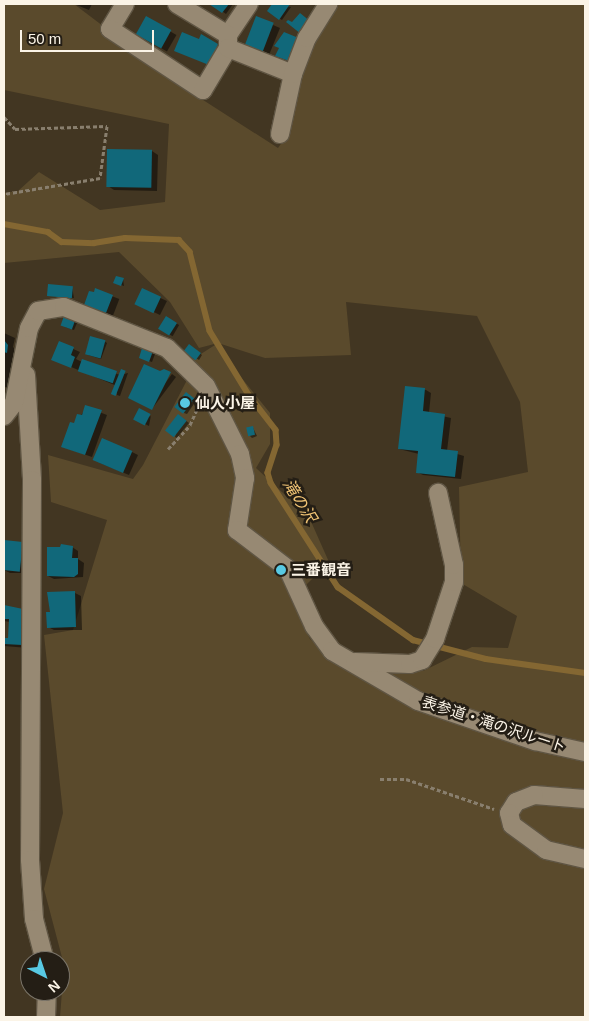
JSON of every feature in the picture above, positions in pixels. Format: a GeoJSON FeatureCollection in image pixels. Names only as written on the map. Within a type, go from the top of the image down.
{"type":"FeatureCollection","features":[{"type":"Feature","properties":{"kind":"street"},"geometry":{"type":"LineString","coordinates":[[125,4],[110,28],[203,90],[248,4]]}},
{"type":"Feature","properties":{"kind":"street"},"geometry":{"type":"LineString","coordinates":[[176,4],[228,41],[293,74]]}},
{"type":"Feature","properties":{"kind":"street"},"geometry":{"type":"LineString","coordinates":[[280,134],[293,74],[307,38],[328,4]]}},
{"type":"Feature","properties":{"kind":"street"},"geometry":{"type":"LineString","coordinates":[[4,416],[14,403],[32,317],[38,311],[64,307],[167,348],[196,374],[213,398]]}},
{"type":"Feature","properties":{"kind":"street"},"geometry":{"type":"LineString","coordinates":[[25,355],[32,480],[30,860],[34,919],[42,951]]}},
{"type":"Feature","properties":{"kind":"street","name":"表参道・滝の沢ルート"},"geometry":{"type":"LineString","coordinates":[[213,398],[233,438],[244,468],[237,530],[288,569],[320,637],[332,651],[418,700],[536,740],[585,752]]}},
{"type":"Feature","properties":{"kind":"street"},"geometry":{"type":"LineString","coordinates":[[352,662],[410,664],[422,660],[432,645],[454,582],[454,565],[438,493]]}},
{"type":"Feature","properties":{"kind":"street"},"geometry":{"type":"LineString","coordinates":[[585,798],[534,795],[516,802],[509,813],[512,825],[546,850],[585,859]]}},
{"type":"Feature","properties":{"kind":"street"},"geometry":{"type":"LineString","coordinates":[[46,1017],[47,1001]]}},
{"type":"Feature","properties":{"kind":"path"},"geometry":{"type":"LineString","coordinates":[[4,117],[15,129],[107,126],[100,178],[4,194]]}},
{"type":"Feature","properties":{"kind":"path"},"geometry":{"type":"LineString","coordinates":[[168,449],[190,425],[197,408],[213,398]]}},
{"type":"Feature","properties":{"kind":"path"},"geometry":{"type":"LineString","coordinates":[[380,778],[406,779],[432,786],[509,813]]}},
{"type":"Feature","properties":{"kind":"shaded area"},"geometry":{"type":"Polygon","coordinates":[[[4,4],[74,4],[186,89],[278,148],[290,131],[308,51],[335,4],[585,4],[585,1017],[60,1017],[61,1001],[70,1001],[70,951],[60,951],[44,889],[63,813],[44,635],[73,630],[107,520],[51,502],[48,455],[133,479],[143,465],[187,380],[193,359],[215,345],[270,413],[270,444],[256,468],[309,517],[329,562],[291,600],[310,639],[343,667],[423,671],[472,647],[508,648],[517,616],[461,583],[459,487],[528,472],[520,402],[477,316],[346,302],[351,355],[265,358],[218,343],[199,348],[170,302],[119,252],[4,263],[4,193],[18,191],[39,172],[100,210],[165,202],[169,124],[4,90],[4,4]]]}},
{"type":"Feature","properties":{"kind":"building"},"geometry":{"type":"Polygon","coordinates":[[[209,4],[229,4],[222,13],[209,4]]]}},
{"type":"Feature","properties":{"kind":"building"},"geometry":{"type":"Polygon","coordinates":[[[272,4],[290,4],[279,20],[267,11],[272,4]]]}},
{"type":"Feature","properties":{"kind":"building"},"geometry":{"type":"Polygon","coordinates":[[[300,13],[311,22],[301,34],[286,22],[288,20],[292,22],[300,13]]]}},
{"type":"Feature","properties":{"kind":"building"},"geometry":{"type":"Polygon","coordinates":[[[146,16],[171,30],[161,48],[136,34],[146,16]]]}},
{"type":"Feature","properties":{"kind":"building"},"geometry":{"type":"Polygon","coordinates":[[[256,16],[274,23],[262,53],[245,46],[256,16]]]}},
{"type":"Feature","properties":{"kind":"building"},"geometry":{"type":"Polygon","coordinates":[[[182,32],[199,39],[201,34],[218,44],[209,65],[174,51],[182,32]]]}},
{"type":"Feature","properties":{"kind":"building"},"geometry":{"type":"Polygon","coordinates":[[[284,32],[301,39],[292,62],[275,56],[279,48],[274,46],[284,32]]]}},
{"type":"Feature","properties":{"kind":"building"},"geometry":{"type":"Polygon","coordinates":[[[107,149],[152,150],[151,188],[106,187],[107,149]]]}},
{"type":"Feature","properties":{"kind":"building"},"geometry":{"type":"Polygon","coordinates":[[[116,276],[124,278],[121,286],[113,283],[116,276]]]}},
{"type":"Feature","properties":{"kind":"building"},"geometry":{"type":"Polygon","coordinates":[[[48,284],[73,286],[72,298],[47,296],[48,284]]]}},
{"type":"Feature","properties":{"kind":"building"},"geometry":{"type":"Polygon","coordinates":[[[95,288],[113,295],[106,313],[84,305],[89,291],[94,292],[95,288]]]}},
{"type":"Feature","properties":{"kind":"building"},"geometry":{"type":"Polygon","coordinates":[[[142,288],[161,297],[153,313],[134,304],[142,288]]]}},
{"type":"Feature","properties":{"kind":"building"},"geometry":{"type":"Polygon","coordinates":[[[64,316],[75,320],[72,330],[61,325],[64,316]]]}},
{"type":"Feature","properties":{"kind":"building"},"geometry":{"type":"Polygon","coordinates":[[[166,316],[177,323],[169,336],[158,329],[166,316]]]}},
{"type":"Feature","properties":{"kind":"building"},"geometry":{"type":"Polygon","coordinates":[[[90,336],[105,340],[101,358],[85,354],[90,336]]]}},
{"type":"Feature","properties":{"kind":"building"},"geometry":{"type":"Polygon","coordinates":[[[4,340],[8,345],[7,353],[4,352],[4,340]]]}},
{"type":"Feature","properties":{"kind":"building"},"geometry":{"type":"Polygon","coordinates":[[[59,341],[74,347],[71,355],[75,357],[71,368],[51,360],[59,341]]]}},
{"type":"Feature","properties":{"kind":"building"},"geometry":{"type":"Polygon","coordinates":[[[189,344],[201,353],[196,360],[184,351],[189,344]]]}},
{"type":"Feature","properties":{"kind":"building"},"geometry":{"type":"Polygon","coordinates":[[[142,348],[153,351],[149,362],[139,358],[142,348]]]}},
{"type":"Feature","properties":{"kind":"building"},"geometry":{"type":"Polygon","coordinates":[[[82,359],[117,371],[113,383],[78,371],[82,359]]]}},
{"type":"Feature","properties":{"kind":"building"},"geometry":{"type":"Polygon","coordinates":[[[144,364],[160,371],[164,369],[171,372],[152,410],[128,398],[144,364]]]}},
{"type":"Feature","properties":{"kind":"building"},"geometry":{"type":"Polygon","coordinates":[[[121,369],[126,371],[116,396],[111,394],[121,369]]]}},
{"type":"Feature","properties":{"kind":"building"},"geometry":{"type":"Polygon","coordinates":[[[405,386],[425,388],[423,411],[445,414],[441,449],[458,451],[455,477],[416,473],[418,451],[398,449],[405,386]]]}},
{"type":"Feature","properties":{"kind":"building","name":"仙人小屋"},"geometry":{"type":"Polygon","coordinates":[[[186,392],[195,399],[183,414],[174,407],[186,392]]]}},
{"type":"Feature","properties":{"kind":"building"},"geometry":{"type":"Polygon","coordinates":[[[85,405],[102,410],[85,455],[61,447],[70,422],[74,423],[77,414],[82,415],[85,405]]]}},
{"type":"Feature","properties":{"kind":"building"},"geometry":{"type":"Polygon","coordinates":[[[139,408],[151,414],[145,425],[133,420],[139,408]]]}},
{"type":"Feature","properties":{"kind":"building"},"geometry":{"type":"Polygon","coordinates":[[[178,414],[187,421],[174,437],[165,431],[178,414]]]}},
{"type":"Feature","properties":{"kind":"building"},"geometry":{"type":"Polygon","coordinates":[[[253,426],[255,435],[248,436],[246,428],[253,426]]]}},
{"type":"Feature","properties":{"kind":"building"},"geometry":{"type":"Polygon","coordinates":[[[102,438],[132,451],[123,473],[93,460],[102,438]]]}},
{"type":"Feature","properties":{"kind":"building"},"geometry":{"type":"Polygon","coordinates":[[[4,540],[23,542],[20,572],[4,570],[4,540]]]}},
{"type":"Feature","properties":{"kind":"building"},"geometry":{"type":"Polygon","coordinates":[[[61,544],[73,546],[72,558],[78,558],[78,574],[74,577],[47,576],[47,547],[60,547],[61,544]]]}},
{"type":"Feature","properties":{"kind":"building"},"geometry":{"type":"Polygon","coordinates":[[[75,591],[76,627],[47,628],[46,612],[50,612],[47,592],[75,591]]]}},
{"type":"Feature","properties":{"kind":"building"},"geometry":{"type":"Polygon","coordinates":[[[4,605],[23,609],[22,645],[4,644],[4,638],[8,638],[9,619],[4,619],[4,605]]]}},
{"type":"Feature","properties":{"kind":"waterway","name":"滝の沢"},"geometry":{"type":"LineString","coordinates":[[4,224],[48,232],[62,242],[94,243],[125,238],[179,240],[190,252],[210,331],[249,395],[276,430],[277,445],[268,473],[271,483],[338,587],[413,640],[486,659],[585,673]]}},
{"type":"Feature","properties":{"kind":"place","name":"仙人小屋"},"geometry":{"type":"Point","coordinates":[185,403]}},
{"type":"Feature","properties":{"kind":"place","name":"三番観音"},"geometry":{"type":"Point","coordinates":[281,570]}}]}
